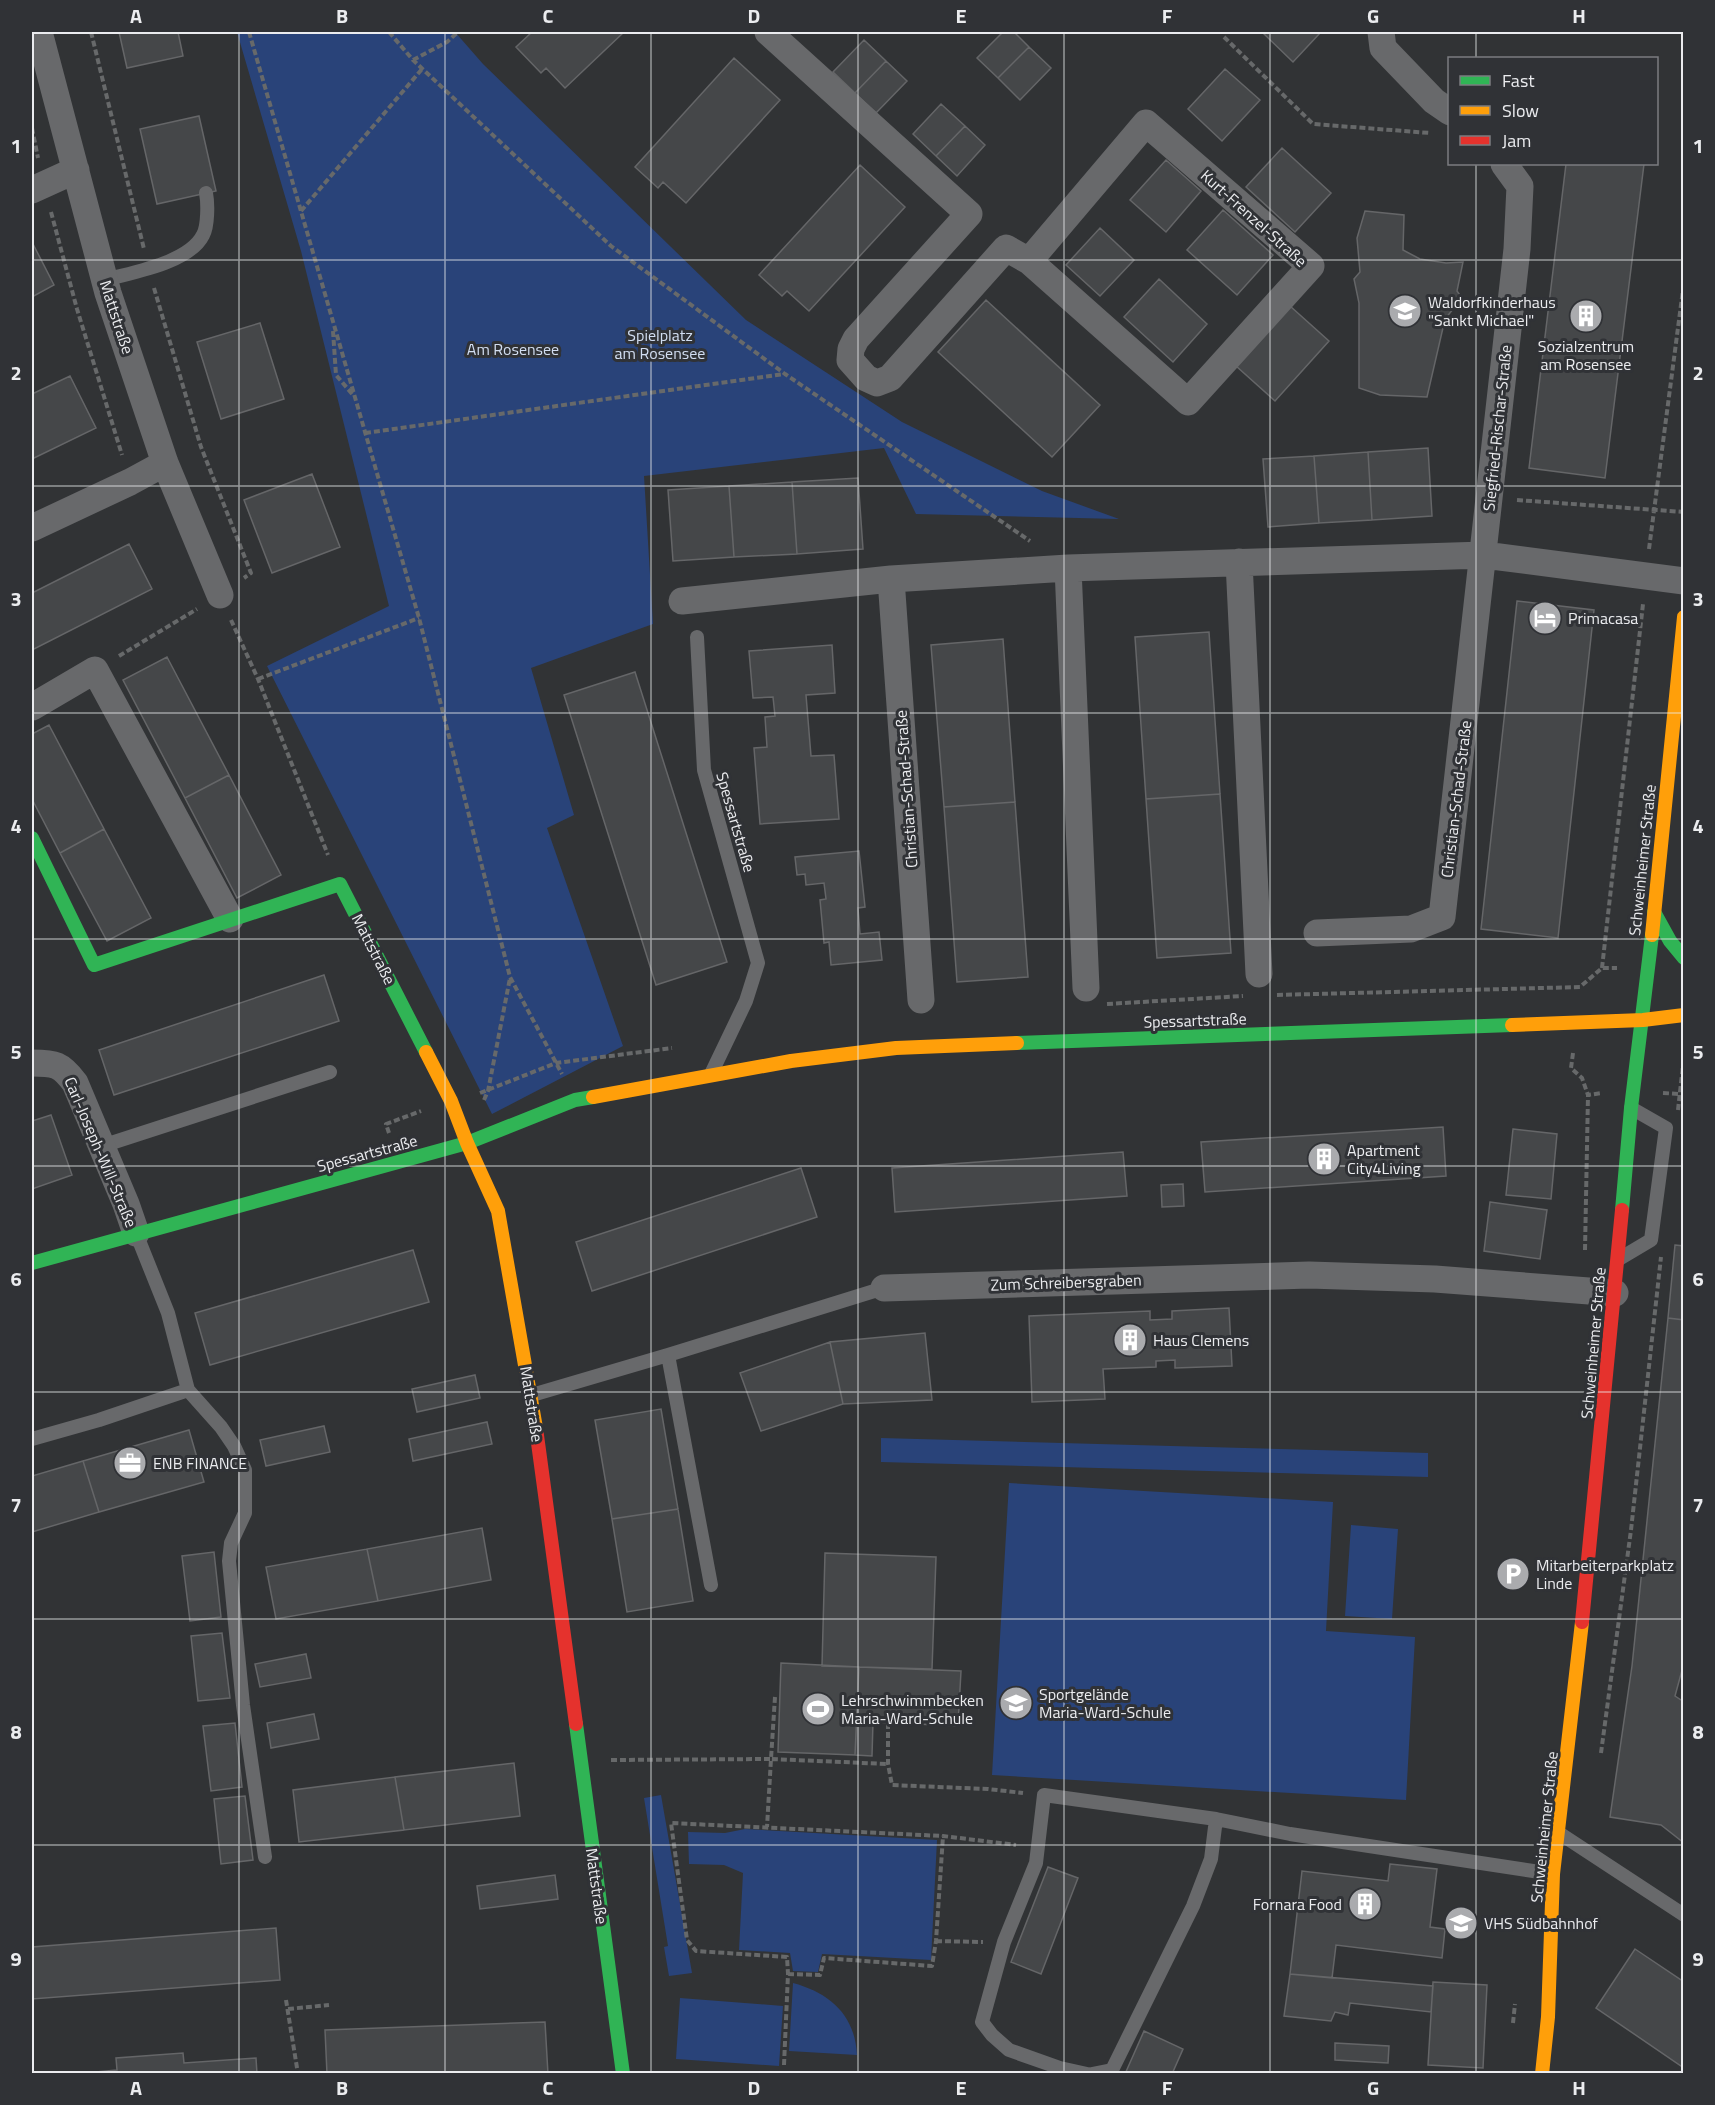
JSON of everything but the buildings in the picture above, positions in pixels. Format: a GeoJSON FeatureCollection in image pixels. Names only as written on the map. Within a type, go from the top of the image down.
{"type":"FeatureCollection","features":[{"type":"Feature","properties":{"kind":"street","name":"Mattstraße"},"geometry":{"type":"LineString","coordinates":[[39,32],[105,280],[165,463],[220,595]]}},
{"type":"Feature","properties":{"kind":"street","name":"Kurt-Frenzel-Straße"},"geometry":{"type":"LineString","coordinates":[[768,32],[969,214],[856,339],[850,349],[850,360],[866,378],[878,383],[890,378],[1006,248],[1029,261],[1188,402],[1311,266],[1146,123],[1029,261]]}},
{"type":"Feature","properties":{"kind":"street"},"geometry":{"type":"LineString","coordinates":[[1381,32],[1383,48],[1434,101],[1444,123]]}},
{"type":"Feature","properties":{"kind":"street","name":"Siegfried-Rischar-Straße"},"geometry":{"type":"LineString","coordinates":[[1484,555],[1520,197],[1520,186],[1505,165]]}},
{"type":"Feature","properties":{"kind":"street"},"geometry":{"type":"LineString","coordinates":[[38,187],[76,170]]}},
{"type":"Feature","properties":{"kind":"street"},"geometry":{"type":"LineString","coordinates":[[32,528],[165,463]]}},
{"type":"Feature","properties":{"kind":"street"},"geometry":{"type":"LineString","coordinates":[[682,601],[891,579],[1068,568],[1484,555],[1683,581]]}},
{"type":"Feature","properties":{"kind":"street","name":"Christian-Schad-Straße"},"geometry":{"type":"LineString","coordinates":[[1317,933],[1411,929],[1442,917],[1484,555]]}},
{"type":"Feature","properties":{"kind":"street"},"geometry":{"type":"LineString","coordinates":[[1239,562],[1259,974]]}},
{"type":"Feature","properties":{"kind":"street"},"geometry":{"type":"LineString","coordinates":[[1068,568],[1086,988]]}},
{"type":"Feature","properties":{"kind":"street","name":"Christian-Schad-Straße"},"geometry":{"type":"LineString","coordinates":[[891,579],[921,1000]]}},
{"type":"Feature","properties":{"kind":"street","name":"Schweinheimer Straße"},"geometry":{"type":"LineString","coordinates":[[1542,2073],[1548,2017],[1553,1874],[1557,1832],[1572,1719],[1615,1293],[1631,1108],[1643,1020],[1682,649],[1683,617]]}},
{"type":"Feature","properties":{"kind":"street"},"geometry":{"type":"LineString","coordinates":[[32,707],[95,670],[230,919]]}},
{"type":"Feature","properties":{"kind":"street"},"geometry":{"type":"LineString","coordinates":[[32,838],[94,965],[340,884]]}},
{"type":"Feature","properties":{"kind":"street","name":"Mattstraße"},"geometry":{"type":"LineString","coordinates":[[340,884],[451,1101],[498,1211],[532,1395],[623,2073]]}},
{"type":"Feature","properties":{"kind":"street"},"geometry":{"type":"LineString","coordinates":[[1654,912],[1670,941],[1683,958]]}},
{"type":"Feature","properties":{"kind":"street","name":"Spessartstraße"},"geometry":{"type":"LineString","coordinates":[[32,1263],[467,1143],[575,1100],[791,1061],[896,1048],[1643,1020],[1683,1015]]}},
{"type":"Feature","properties":{"kind":"street","name":"Carl-Joseph-Will-Straße"},"geometry":{"type":"LineString","coordinates":[[32,1063],[56,1064],[66,1070],[75,1083],[136,1233]]}},
{"type":"Feature","properties":{"kind":"street","name":"Zum Schreibersgraben"},"geometry":{"type":"LineString","coordinates":[[885,1288],[1309,1275],[1435,1279],[1615,1293]]}},
{"type":"Feature","properties":{"kind":"lane"},"geometry":{"type":"LineString","coordinates":[[105,280],[186,254],[204,234],[208,202],[206,194]]}},
{"type":"Feature","properties":{"kind":"lane","name":"Spessartstraße"},"geometry":{"type":"LineString","coordinates":[[697,637],[704,770],[758,963],[746,1001],[710,1076]]}},
{"type":"Feature","properties":{"kind":"lane"},"geometry":{"type":"LineString","coordinates":[[102,1146],[330,1072]]}},
{"type":"Feature","properties":{"kind":"lane"},"geometry":{"type":"LineString","coordinates":[[1617,1260],[1652,1240],[1666,1128],[1631,1108]]}},
{"type":"Feature","properties":{"kind":"lane"},"geometry":{"type":"LineString","coordinates":[[136,1233],[168,1313],[188,1390],[221,1427],[234,1446],[245,1470],[246,1513],[231,1543],[229,1561],[243,1705],[266,1857]]}},
{"type":"Feature","properties":{"kind":"lane","name":"Zum Schreibersgraben"},"geometry":{"type":"LineString","coordinates":[[532,1395],[885,1288]]}},
{"type":"Feature","properties":{"kind":"lane"},"geometry":{"type":"LineString","coordinates":[[668,1355],[711,1585]]}},
{"type":"Feature","properties":{"kind":"lane"},"geometry":{"type":"LineString","coordinates":[[32,1439],[99,1420],[188,1390]]}},
{"type":"Feature","properties":{"kind":"lane"},"geometry":{"type":"LineString","coordinates":[[1087,2073],[1060,2068],[1009,2050],[992,2035],[982,2022],[1004,1942],[1036,1863],[1044,1795],[1216,1819],[1290,1834],[1553,1874]]}},
{"type":"Feature","properties":{"kind":"lane"},"geometry":{"type":"LineString","coordinates":[[1092,2073],[1112,2070],[1192,1906],[1211,1859],[1216,1819]]}},
{"type":"Feature","properties":{"kind":"lane"},"geometry":{"type":"LineString","coordinates":[[1557,1832],[1683,1915]]}},
{"type":"Feature","properties":{"kind":"path"},"geometry":{"type":"LineString","coordinates":[[91,32],[148,268],[201,447],[251,573],[220,595],[95,670]]}},
{"type":"Feature","properties":{"kind":"path"},"geometry":{"type":"LineString","coordinates":[[249,32],[418,618],[510,977],[575,1100]]}},
{"type":"Feature","properties":{"kind":"path"},"geometry":{"type":"LineString","coordinates":[[389,32],[422,69],[611,246],[785,374],[1068,568]]}},
{"type":"Feature","properties":{"kind":"path"},"geometry":{"type":"LineString","coordinates":[[413,60],[447,42],[458,32]]}},
{"type":"Feature","properties":{"kind":"path"},"geometry":{"type":"LineString","coordinates":[[1224,37],[1313,124],[1444,123]]}},
{"type":"Feature","properties":{"kind":"path"},"geometry":{"type":"LineString","coordinates":[[301,211],[422,69]]}},
{"type":"Feature","properties":{"kind":"path"},"geometry":{"type":"LineString","coordinates":[[32,128],[38,187],[130,482]]}},
{"type":"Feature","properties":{"kind":"path"},"geometry":{"type":"LineString","coordinates":[[1602,968],[1653,510],[1683,282]]}},
{"type":"Feature","properties":{"kind":"path"},"geometry":{"type":"LineString","coordinates":[[333,321],[336,375],[355,398]]}},
{"type":"Feature","properties":{"kind":"path"},"geometry":{"type":"LineString","coordinates":[[365,433],[785,374]]}},
{"type":"Feature","properties":{"kind":"path"},"geometry":{"type":"LineString","coordinates":[[1489,499],[1683,512]]}},
{"type":"Feature","properties":{"kind":"path"},"geometry":{"type":"LineString","coordinates":[[220,595],[258,679],[340,884]]}},
{"type":"Feature","properties":{"kind":"path"},"geometry":{"type":"LineString","coordinates":[[258,679],[418,618]]}},
{"type":"Feature","properties":{"kind":"path"},"geometry":{"type":"LineString","coordinates":[[484,1101],[488,1091],[510,977]]}},
{"type":"Feature","properties":{"kind":"path"},"geometry":{"type":"LineString","coordinates":[[1580,987],[1571,1068],[1582,1078],[1588,1095],[1584,1289]]}},
{"type":"Feature","properties":{"kind":"path"},"geometry":{"type":"LineString","coordinates":[[1677,1118],[1683,1056]]}},
{"type":"Feature","properties":{"kind":"path"},"geometry":{"type":"LineString","coordinates":[[1588,1095],[1633,1091],[1679,1094]]}},
{"type":"Feature","properties":{"kind":"path"},"geometry":{"type":"LineString","coordinates":[[1599,1757],[1603,1748],[1631,1530],[1662,1247]]}},
{"type":"Feature","properties":{"kind":"path"},"geometry":{"type":"LineString","coordinates":[[767,1827],[775,1697]]}},
{"type":"Feature","properties":{"kind":"path"},"geometry":{"type":"LineString","coordinates":[[888,1723],[888,1764],[892,1785],[988,1789],[1044,1795]]}},
{"type":"Feature","properties":{"kind":"path"},"geometry":{"type":"LineString","coordinates":[[581,1762],[771,1759],[888,1764]]}},
{"type":"Feature","properties":{"kind":"path"},"geometry":{"type":"LineString","coordinates":[[784,2065],[787,1957],[696,1950],[687,1940],[671,1823],[943,1836],[1039,1848]]}},
{"type":"Feature","properties":{"kind":"path"},"geometry":{"type":"LineString","coordinates":[[788,1974],[820,1976],[824,1958],[932,1966],[936,1941],[943,1836]]}},
{"type":"Feature","properties":{"kind":"path"},"geometry":{"type":"LineString","coordinates":[[936,1941],[1004,1942]]}},
{"type":"Feature","properties":{"kind":"path"},"geometry":{"type":"LineString","coordinates":[[286,2000],[298,2073]]}},
{"type":"Feature","properties":{"kind":"path"},"geometry":{"type":"LineString","coordinates":[[287,2009],[328,2006]]}},
{"type":"Feature","properties":{"kind":"green space","name":"Am Rosensee"},"geometry":{"type":"Polygon","coordinates":[[[237,32],[455,32],[483,64],[746,320],[902,422],[1042,491],[1119,519],[916,514],[884,448],[644,476],[653,624],[531,668],[574,815],[547,828],[623,1046],[492,1114],[267,666],[389,606],[301,251],[237,32]]]}},
{"type":"Feature","properties":{"kind":"green space"},"geometry":{"type":"Polygon","coordinates":[[[881,1438],[1428,1453],[1428,1477],[881,1462],[881,1438]]]}},
{"type":"Feature","properties":{"kind":"green space"},"geometry":{"type":"Polygon","coordinates":[[[1009,1483],[1333,1502],[1326,1631],[1415,1637],[1406,1800],[992,1775],[1009,1483]]]}},
{"type":"Feature","properties":{"kind":"green space"},"geometry":{"type":"Polygon","coordinates":[[[1351,1525],[1398,1529],[1392,1619],[1345,1616],[1351,1525]]]}},
{"type":"Feature","properties":{"kind":"green space"},"geometry":{"type":"Polygon","coordinates":[[[661,1795],[692,1973],[669,1976],[664,1947],[668,1946],[644,1798],[661,1795]]]}},
{"type":"Feature","properties":{"kind":"green space"},"geometry":{"type":"Polygon","coordinates":[[[745,1829],[937,1840],[931,1960],[822,1954],[818,1972],[793,1971],[790,1953],[739,1950],[743,1873],[724,1865],[689,1864],[688,1832],[725,1833],[745,1829]]]}},
{"type":"Feature","properties":{"kind":"green space"},"geometry":{"type":"Polygon","coordinates":[[[793,1983],[806,1987],[829,2000],[846,2017],[855,2041],[857,2055],[789,2051],[793,1983]]]}},
{"type":"Feature","properties":{"kind":"green space"},"geometry":{"type":"Polygon","coordinates":[[[680,1998],[783,2006],[779,2066],[676,2059],[680,1998]]]}},
{"type":"Feature","properties":{"kind":"traffic: fast"},"geometry":{"type":"LineString","coordinates":[[32,838],[94,965],[340,884],[426,1052]]}},
{"type":"Feature","properties":{"kind":"traffic: fast"},"geometry":{"type":"LineString","coordinates":[[1654,912],[1670,941],[1684,958]]}},
{"type":"Feature","properties":{"kind":"traffic: fast"},"geometry":{"type":"LineString","coordinates":[[1622,1210],[1631,1108],[1652,935]]}},
{"type":"Feature","properties":{"kind":"traffic: fast"},"geometry":{"type":"LineString","coordinates":[[1017,1043],[1512,1025]]}},
{"type":"Feature","properties":{"kind":"traffic: fast"},"geometry":{"type":"LineString","coordinates":[[32,1263],[467,1143],[575,1100],[593,1097]]}},
{"type":"Feature","properties":{"kind":"traffic: fast"},"geometry":{"type":"LineString","coordinates":[[576,1724],[623,2074]]}},
{"type":"Feature","properties":{"kind":"traffic: slow"},"geometry":{"type":"LineString","coordinates":[[1652,935],[1684,617]]}},
{"type":"Feature","properties":{"kind":"traffic: slow"},"geometry":{"type":"LineString","coordinates":[[1512,1025],[1643,1020],[1684,1015]]}},
{"type":"Feature","properties":{"kind":"traffic: slow"},"geometry":{"type":"LineString","coordinates":[[593,1097],[791,1061],[896,1048],[1017,1043]]}},
{"type":"Feature","properties":{"kind":"traffic: slow"},"geometry":{"type":"LineString","coordinates":[[426,1052],[451,1101],[498,1211],[536,1428]]}},
{"type":"Feature","properties":{"kind":"traffic: slow"},"geometry":{"type":"LineString","coordinates":[[1542,2074],[1548,2017],[1553,1874],[1582,1622]]}},
{"type":"Feature","properties":{"kind":"traffic: jam"},"geometry":{"type":"LineString","coordinates":[[1582,1622],[1622,1210]]}},
{"type":"Feature","properties":{"kind":"traffic: jam"},"geometry":{"type":"LineString","coordinates":[[536,1428],[576,1724]]}},
{"type":"Feature","properties":{"kind":"place","name":"Waldorfkinderhaus \"Sankt Michael\""},"geometry":{"type":"Point","coordinates":[1405,311]}},
{"type":"Feature","properties":{"kind":"place","name":"Sozialzentrum am Rosensee"},"geometry":{"type":"Point","coordinates":[1586,316]}},
{"type":"Feature","properties":{"kind":"place","name":"Primacasa"},"geometry":{"type":"Point","coordinates":[1545,618]}},
{"type":"Feature","properties":{"kind":"place","name":"Apartment City4Living"},"geometry":{"type":"Point","coordinates":[1324,1159]}},
{"type":"Feature","properties":{"kind":"place","name":"Haus Clemens"},"geometry":{"type":"Point","coordinates":[1130,1340]}},
{"type":"Feature","properties":{"kind":"place","name":"ENB FINANCE"},"geometry":{"type":"Point","coordinates":[130,1463]}},
{"type":"Feature","properties":{"kind":"place","name":"Mitarbeiterparkplatz Linde"},"geometry":{"type":"Point","coordinates":[1513,1574]}},
{"type":"Feature","properties":{"kind":"place","name":"Sportgelände Maria-Ward-Schule"},"geometry":{"type":"Point","coordinates":[1016,1703]}},
{"type":"Feature","properties":{"kind":"place","name":"Lehrschwimmbecken Maria-Ward-Schule"},"geometry":{"type":"Point","coordinates":[818,1709]}},
{"type":"Feature","properties":{"kind":"place","name":"Fornara Food"},"geometry":{"type":"Point","coordinates":[1365,1904]}},
{"type":"Feature","properties":{"kind":"place","name":"VHS Südbahnhof"},"geometry":{"type":"Point","coordinates":[1461,1923]}},
{"type":"Feature","properties":{"kind":"park label","name":"Spielplatz am Rosensee"},"geometry":{"type":"Point","coordinates":[660,344]}}]}
